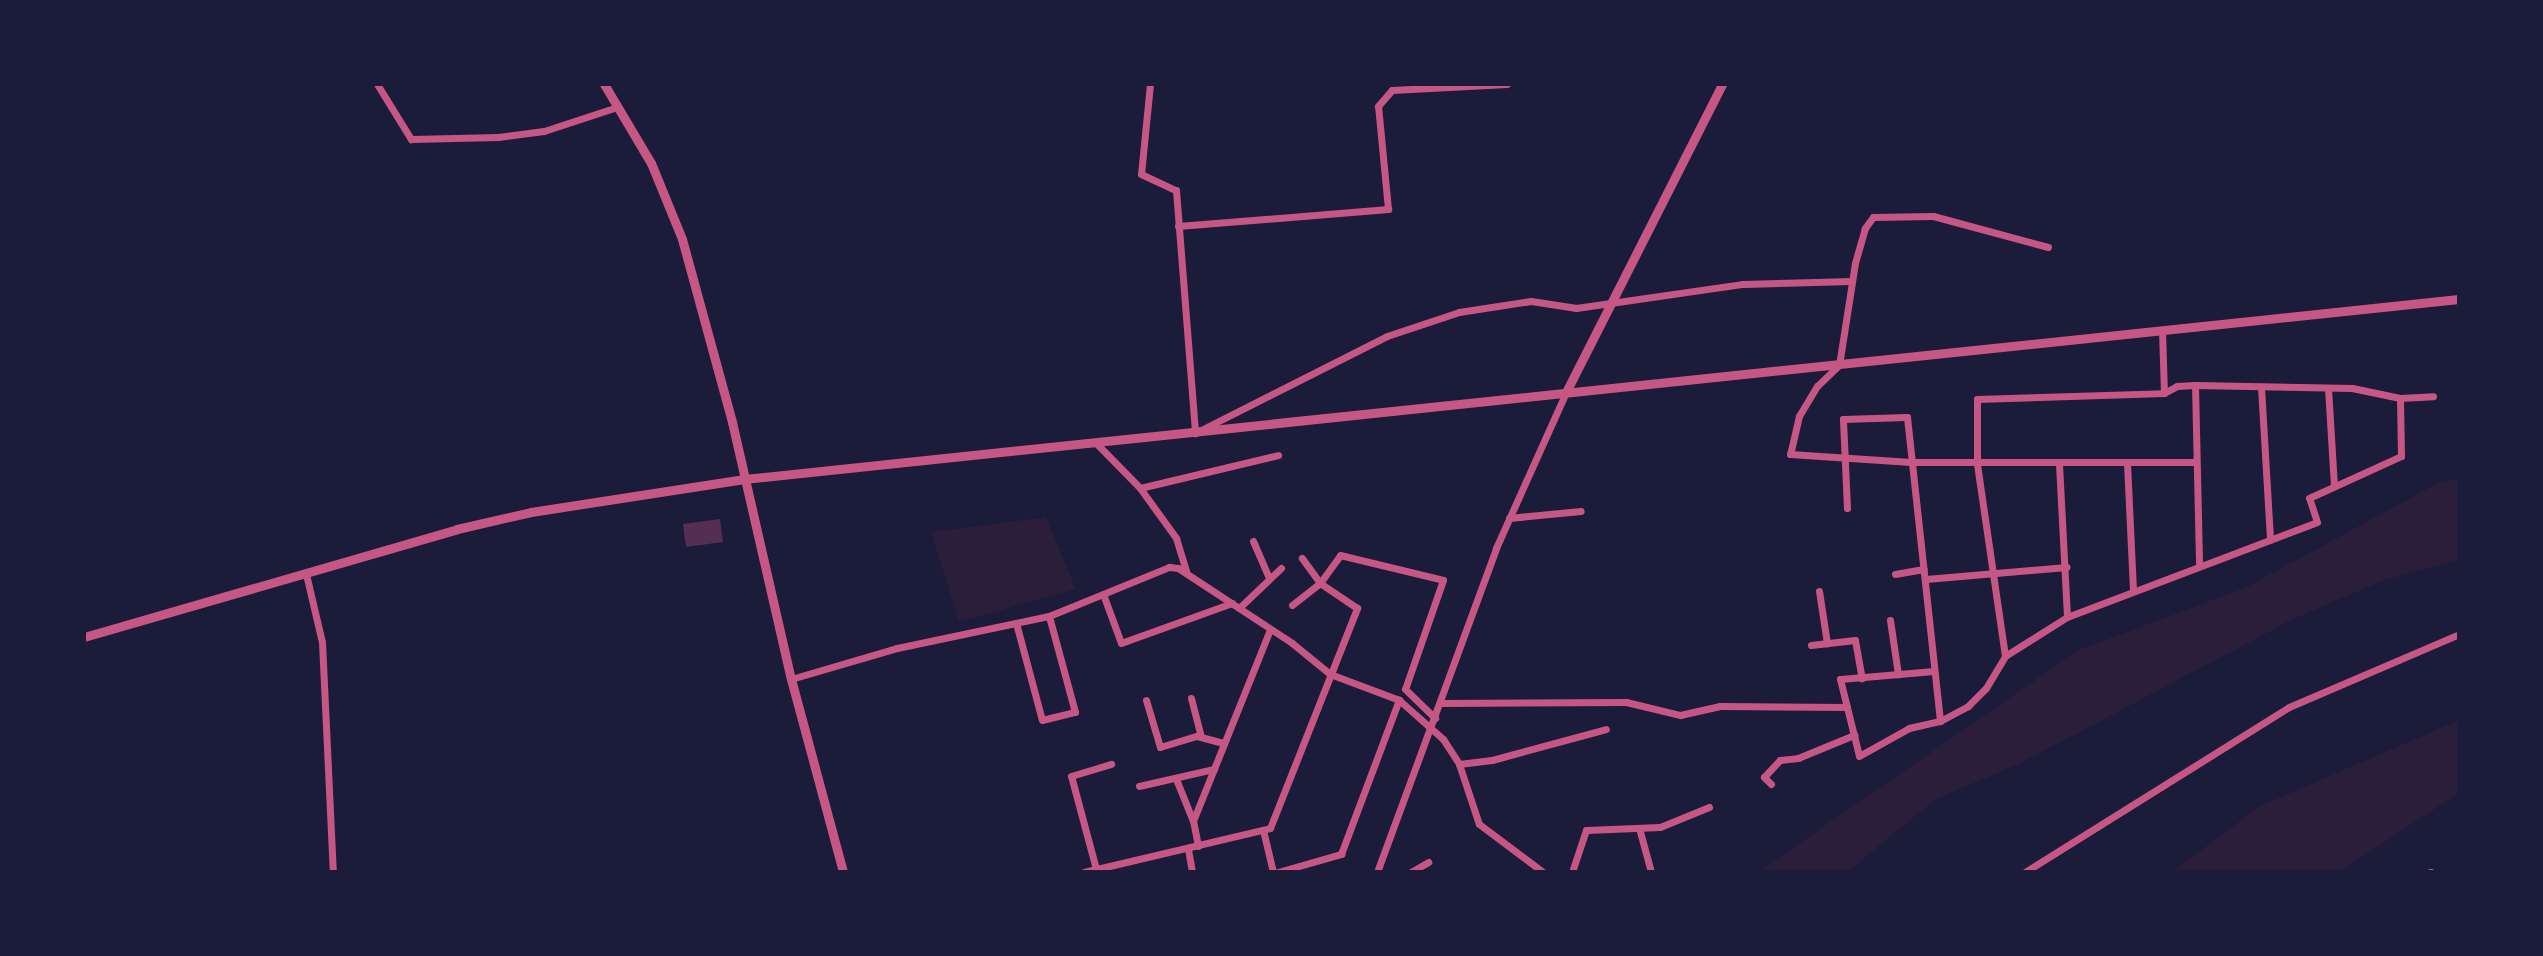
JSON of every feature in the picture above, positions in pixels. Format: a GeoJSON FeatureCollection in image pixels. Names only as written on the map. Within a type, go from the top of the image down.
{"type":"FeatureCollection","features":[{"type":"Feature","properties":{"kind":"street"},"geometry":{"type":"LineString","coordinates":[[377,84],[411,139],[498,137],[544,131],[617,107]]}},
{"type":"Feature","properties":{"kind":"street"},"geometry":{"type":"LineString","coordinates":[[604,84],[670,205],[744,478],[791,679],[843,872]]}},
{"type":"Feature","properties":{"kind":"street"},"geometry":{"type":"LineString","coordinates":[[1150,84],[1141,174],[1175,190],[1195,433]]}},
{"type":"Feature","properties":{"kind":"street"},"geometry":{"type":"LineString","coordinates":[[1178,226],[1388,209],[1378,106],[1392,89],[1507,84]]}},
{"type":"Feature","properties":{"kind":"street"},"geometry":{"type":"LineString","coordinates":[[1377,872],[1509,518],[1566,392],[1722,84]]}},
{"type":"Feature","properties":{"kind":"street"},"geometry":{"type":"LineString","coordinates":[[2048,247],[1933,216],[1879,215],[1865,228],[1852,281],[1839,365],[1817,386],[1799,415],[1790,454],[1911,462],[2196,462]]}},
{"type":"Feature","properties":{"kind":"street"},"geometry":{"type":"LineString","coordinates":[[1195,433],[1387,336],[1459,312],[1531,301],[1563,308],[1743,284],[1852,281]]}},
{"type":"Feature","properties":{"kind":"street"},"geometry":{"type":"LineString","coordinates":[[84,637],[531,512],[744,478],[2459,299]]}},
{"type":"Feature","properties":{"kind":"street"},"geometry":{"type":"LineString","coordinates":[[2162,330],[2164,393]]}},
{"type":"Feature","properties":{"kind":"street"},"geometry":{"type":"LineString","coordinates":[[2195,385],[2199,564]]}},
{"type":"Feature","properties":{"kind":"street"},"geometry":{"type":"LineString","coordinates":[[2005,656],[1977,463],[1978,399],[2164,393],[2177,386],[2195,385],[2328,388],[2400,398],[2433,396]]}},
{"type":"Feature","properties":{"kind":"street"},"geometry":{"type":"LineString","coordinates":[[2261,387],[2270,540]]}},
{"type":"Feature","properties":{"kind":"street"},"geometry":{"type":"LineString","coordinates":[[2328,388],[2334,486]]}},
{"type":"Feature","properties":{"kind":"street"},"geometry":{"type":"LineString","coordinates":[[1934,670],[1840,679],[1859,756],[1909,728],[1940,721],[1968,706],[1986,688],[2005,656],[2067,617],[2199,564],[2317,522],[2309,498],[2401,456],[2400,398]]}},
{"type":"Feature","properties":{"kind":"street"},"geometry":{"type":"LineString","coordinates":[[1847,508],[1843,419],[1907,417],[1940,721]]}},
{"type":"Feature","properties":{"kind":"street"},"geometry":{"type":"LineString","coordinates":[[1096,443],[1140,488],[1176,538],[1186,571]]}},
{"type":"Feature","properties":{"kind":"street"},"geometry":{"type":"LineString","coordinates":[[1140,488],[1278,455]]}},
{"type":"Feature","properties":{"kind":"street"},"geometry":{"type":"LineString","coordinates":[[2127,463],[2133,590]]}},
{"type":"Feature","properties":{"kind":"street"},"geometry":{"type":"LineString","coordinates":[[2059,464],[2067,617]]}},
{"type":"Feature","properties":{"kind":"street"},"geometry":{"type":"LineString","coordinates":[[1509,518],[1581,510]]}},
{"type":"Feature","properties":{"kind":"street"},"geometry":{"type":"LineString","coordinates":[[1253,541],[1269,578]]}},
{"type":"Feature","properties":{"kind":"street"},"geometry":{"type":"LineString","coordinates":[[1292,605],[1320,583],[1340,555],[1443,580],[1405,689],[1435,718]]}},
{"type":"Feature","properties":{"kind":"street"},"geometry":{"type":"LineString","coordinates":[[1084,872],[1112,869],[1270,828],[1331,682],[1330,674],[1357,608],[1320,583],[1302,558]]}},
{"type":"Feature","properties":{"kind":"street"},"geometry":{"type":"LineString","coordinates":[[791,679],[897,648],[1049,616],[1169,567],[1186,571],[1330,674],[1399,700],[1431,727],[1459,764],[1479,824],[1543,872]]}},
{"type":"Feature","properties":{"kind":"street"},"geometry":{"type":"LineString","coordinates":[[1926,579],[2066,567]]}},
{"type":"Feature","properties":{"kind":"street"},"geometry":{"type":"LineString","coordinates":[[1239,608],[1280,568]]}},
{"type":"Feature","properties":{"kind":"street"},"geometry":{"type":"LineString","coordinates":[[1895,574],[1924,569]]}},
{"type":"Feature","properties":{"kind":"street"},"geometry":{"type":"LineString","coordinates":[[306,573],[322,642],[333,872]]}},
{"type":"Feature","properties":{"kind":"street"},"geometry":{"type":"LineString","coordinates":[[1819,591],[1827,643]]}},
{"type":"Feature","properties":{"kind":"street"},"geometry":{"type":"LineString","coordinates":[[1103,594],[1121,643],[1232,603]]}},
{"type":"Feature","properties":{"kind":"street"},"geometry":{"type":"LineString","coordinates":[[1017,623],[1042,720],[1075,712],[1049,616]]}},
{"type":"Feature","properties":{"kind":"street"},"geometry":{"type":"LineString","coordinates":[[1890,620],[1898,674]]}},
{"type":"Feature","properties":{"kind":"street"},"geometry":{"type":"LineString","coordinates":[[1193,821],[1270,629]]}},
{"type":"Feature","properties":{"kind":"street"},"geometry":{"type":"LineString","coordinates":[[2025,872],[2289,707],[2459,634]]}},
{"type":"Feature","properties":{"kind":"street"},"geometry":{"type":"LineString","coordinates":[[1811,645],[1854,640],[1862,678]]}},
{"type":"Feature","properties":{"kind":"street"},"geometry":{"type":"LineString","coordinates":[[1191,698],[1201,737]]}},
{"type":"Feature","properties":{"kind":"street"},"geometry":{"type":"LineString","coordinates":[[1146,700],[1160,747],[1201,737],[1224,743]]}},
{"type":"Feature","properties":{"kind":"street"},"geometry":{"type":"LineString","coordinates":[[1263,830],[1276,872],[1341,853],[1399,700]]}},
{"type":"Feature","properties":{"kind":"street"},"geometry":{"type":"LineString","coordinates":[[1440,703],[1626,702],[1680,715],[1720,706],[1847,707]]}},
{"type":"Feature","properties":{"kind":"street"},"geometry":{"type":"LineString","coordinates":[[1459,764],[1492,760],[1606,729]]}},
{"type":"Feature","properties":{"kind":"street"},"geometry":{"type":"LineString","coordinates":[[1764,777],[1780,760],[1798,758],[1854,735]]}},
{"type":"Feature","properties":{"kind":"street"},"geometry":{"type":"LineString","coordinates":[[1096,869],[1071,776],[1111,764]]}},
{"type":"Feature","properties":{"kind":"street"},"geometry":{"type":"LineString","coordinates":[[1139,786],[1214,769]]}},
{"type":"Feature","properties":{"kind":"street"},"geometry":{"type":"LineString","coordinates":[[1757,770],[1771,785]]}},
{"type":"Feature","properties":{"kind":"street"},"geometry":{"type":"LineString","coordinates":[[1176,779],[1193,821],[1198,845]]}},
{"type":"Feature","properties":{"kind":"street"},"geometry":{"type":"LineString","coordinates":[[1572,872],[1586,830],[1660,827],[1709,807]]}},
{"type":"Feature","properties":{"kind":"street"},"geometry":{"type":"LineString","coordinates":[[1639,828],[1651,872]]}},
{"type":"Feature","properties":{"kind":"street"},"geometry":{"type":"LineString","coordinates":[[1188,849],[1192,872]]}},
{"type":"Feature","properties":{"kind":"street"},"geometry":{"type":"LineString","coordinates":[[1411,872],[1428,862]]}},
{"type":"Feature","properties":{"kind":"shaded area"},"geometry":{"type":"Polygon","coordinates":[[[2459,478],[2459,560],[2384,580],[2293,619],[2021,763],[1936,799],[1847,872],[1758,872],[2079,650],[2247,587],[2438,483],[2459,478]]]}},
{"type":"Feature","properties":{"kind":"shaded area"},"geometry":{"type":"Polygon","coordinates":[[[1046,517],[1076,589],[959,622],[931,532],[1046,517]]]}},
{"type":"Feature","properties":{"kind":"shaded area"},"geometry":{"type":"Polygon","coordinates":[[[2459,720],[2459,793],[2339,872],[2172,872],[2260,806],[2459,720]]]}},
{"type":"Feature","properties":{"kind":"building"},"geometry":{"type":"Polygon","coordinates":[[[720,519],[723,542],[686,547],[683,524],[720,519]]]}}]}
